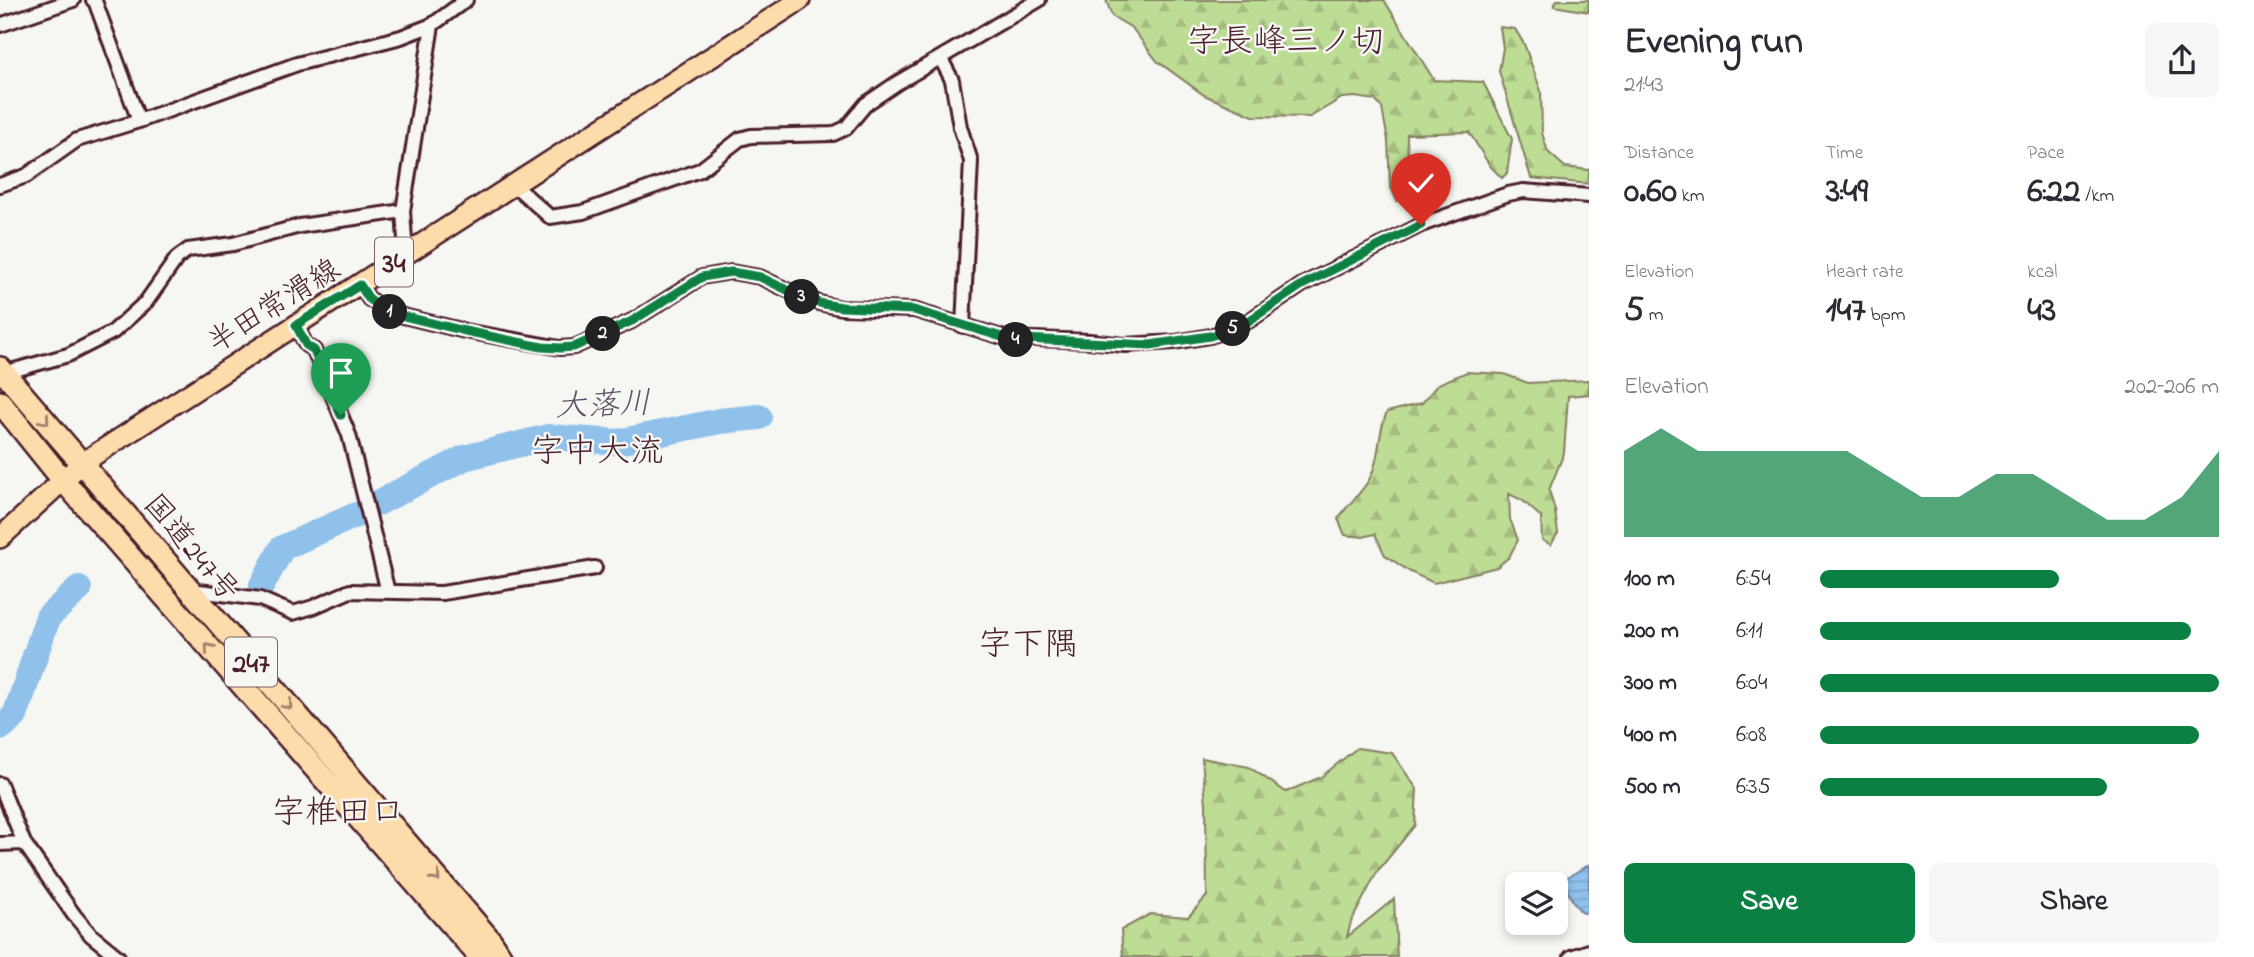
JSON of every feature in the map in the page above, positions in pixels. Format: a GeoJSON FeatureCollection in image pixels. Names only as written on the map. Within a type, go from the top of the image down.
{"type":"FeatureCollection","features":[{"type":"Feature","properties":{"kind":"highway","name":"国道247号"},"geometry":{"type":"LineString","coordinates":[[2,371],[491,942],[501,957]]}},
{"type":"Feature","properties":{"kind":"highway","name":"国道247号"},"geometry":{"type":"LineString","coordinates":[[0,402],[62,479],[480,957]]}},
{"type":"Feature","properties":{"kind":"main road","name":"半田常滑線"},"geometry":{"type":"LineString","coordinates":[[0,538],[82,463],[800,0]]}},
{"type":"Feature","properties":{"kind":"street"},"geometry":{"type":"LineString","coordinates":[[0,25],[73,0]]}},
{"type":"Feature","properties":{"kind":"street"},"geometry":{"type":"LineString","coordinates":[[93,0],[139,121]]}},
{"type":"Feature","properties":{"kind":"street"},"geometry":{"type":"LineString","coordinates":[[0,185],[26,176],[76,140],[139,121],[297,64],[401,37],[432,25],[466,0]]}},
{"type":"Feature","properties":{"kind":"street"},"geometry":{"type":"LineString","coordinates":[[513,184],[550,217],[583,212],[700,170],[740,139],[751,136],[833,134],[846,128],[866,104],[897,83],[1039,0]]}},
{"type":"Feature","properties":{"kind":"street"},"geometry":{"type":"LineString","coordinates":[[406,254],[403,211],[432,25]]}},
{"type":"Feature","properties":{"kind":"street"},"geometry":{"type":"LineString","coordinates":[[941,59],[952,80],[960,127],[971,161],[963,326]]}},
{"type":"Feature","properties":{"kind":"street"},"geometry":{"type":"LineString","coordinates":[[360,285],[369,299],[391,313],[542,347],[574,347],[632,321],[702,277],[731,272],[760,277],[806,299],[823,304],[914,310],[1016,340],[1150,345],[1231,330],[1302,285],[1421,225],[1516,192],[1589,196]]}},
{"type":"Feature","properties":{"kind":"street"},"geometry":{"type":"LineString","coordinates":[[2,371],[68,355],[113,332],[146,302],[177,258],[188,250],[233,244],[300,226],[403,211]]}},
{"type":"Feature","properties":{"kind":"street"},"geometry":{"type":"LineString","coordinates":[[296,325],[306,345],[314,350],[349,435],[388,592]]}},
{"type":"Feature","properties":{"kind":"street"},"geometry":{"type":"LineString","coordinates":[[192,594],[199,591],[260,599],[293,612],[313,607],[350,591],[460,592],[537,576],[594,568]]}},
{"type":"Feature","properties":{"kind":"street"},"geometry":{"type":"LineString","coordinates":[[0,784],[24,843],[74,915],[91,935],[118,957]]}},
{"type":"Feature","properties":{"kind":"street"},"geometry":{"type":"LineString","coordinates":[[0,844],[24,843]]}},
{"type":"Feature","properties":{"kind":"street"},"geometry":{"type":"LineString","coordinates":[[1571,957],[1589,951]]}},
{"type":"Feature","properties":{"kind":"green space"},"geometry":{"type":"Polygon","coordinates":[[[1106,0],[1384,0],[1434,80],[1483,82],[1512,139],[1507,173],[1502,178],[1490,166],[1469,132],[1407,134],[1408,176],[1397,201],[1390,186],[1388,141],[1382,108],[1375,100],[1342,98],[1310,117],[1253,116],[1204,95],[1157,61],[1132,28],[1112,16],[1106,0]]]}},
{"type":"Feature","properties":{"kind":"green space"},"geometry":{"type":"Polygon","coordinates":[[[1557,0],[1589,0],[1589,12],[1554,6],[1557,0]]]}},
{"type":"Feature","properties":{"kind":"green space"},"geometry":{"type":"Polygon","coordinates":[[[1500,27],[1515,29],[1524,44],[1541,91],[1542,133],[1548,152],[1565,167],[1589,170],[1589,184],[1531,178],[1499,71],[1503,48],[1500,27]]]}},
{"type":"Feature","properties":{"kind":"green space"},"geometry":{"type":"Polygon","coordinates":[[[1467,372],[1504,374],[1528,383],[1589,380],[1589,394],[1568,396],[1564,453],[1549,490],[1558,533],[1551,545],[1542,540],[1541,517],[1522,500],[1509,494],[1510,519],[1518,540],[1509,557],[1497,567],[1434,583],[1410,572],[1385,555],[1375,534],[1363,537],[1345,535],[1338,519],[1370,478],[1387,412],[1422,403],[1438,384],[1467,372]]]}},
{"type":"Feature","properties":{"kind":"green space"},"geometry":{"type":"Polygon","coordinates":[[[1357,748],[1392,753],[1417,789],[1415,825],[1377,872],[1351,922],[1347,937],[1394,899],[1397,957],[1123,957],[1121,930],[1150,914],[1188,917],[1207,896],[1206,804],[1202,758],[1249,767],[1286,792],[1321,777],[1357,748]]]}},
{"type":"Feature","properties":{"kind":"water"},"geometry":{"type":"Polygon","coordinates":[[[1589,865],[1589,912],[1583,913],[1571,898],[1568,877],[1589,865]]]}},
{"type":"Feature","properties":{"kind":"waterway","name":"大落川"},"geometry":{"type":"LineString","coordinates":[[378,503],[464,458],[548,437],[618,442],[720,421],[759,417]]}},
{"type":"Feature","properties":{"kind":"waterway","name":"大落川"},"geometry":{"type":"LineString","coordinates":[[262,585],[282,548],[356,515]]}},
{"type":"Feature","properties":{"kind":"waterway","name":"大落川"},"geometry":{"type":"LineString","coordinates":[[0,728],[15,716],[48,617],[79,589]]}},
{"type":"Feature","properties":{"kind":"district","name":"字長峰三ノ切"},"geometry":{"type":"Point","coordinates":[1286,39]}},
{"type":"Feature","properties":{"kind":"district","name":"字中大流"},"geometry":{"type":"Point","coordinates":[597,449]}},
{"type":"Feature","properties":{"kind":"district","name":"字下隅"},"geometry":{"type":"Point","coordinates":[1028,642]}},
{"type":"Feature","properties":{"kind":"district","name":"字椎田口"},"geometry":{"type":"Point","coordinates":[338,810]}},
{"type":"Feature","properties":{"kind":"route"},"geometry":{"type":"LineString","coordinates":[[341,415],[314,350],[306,345],[296,325],[360,285],[369,299],[391,313],[542,347],[574,347],[632,321],[702,277],[731,272],[760,277],[806,299],[823,304],[914,310],[1016,340],[1150,345],[1231,330],[1302,285],[1421,225]]}}]}
